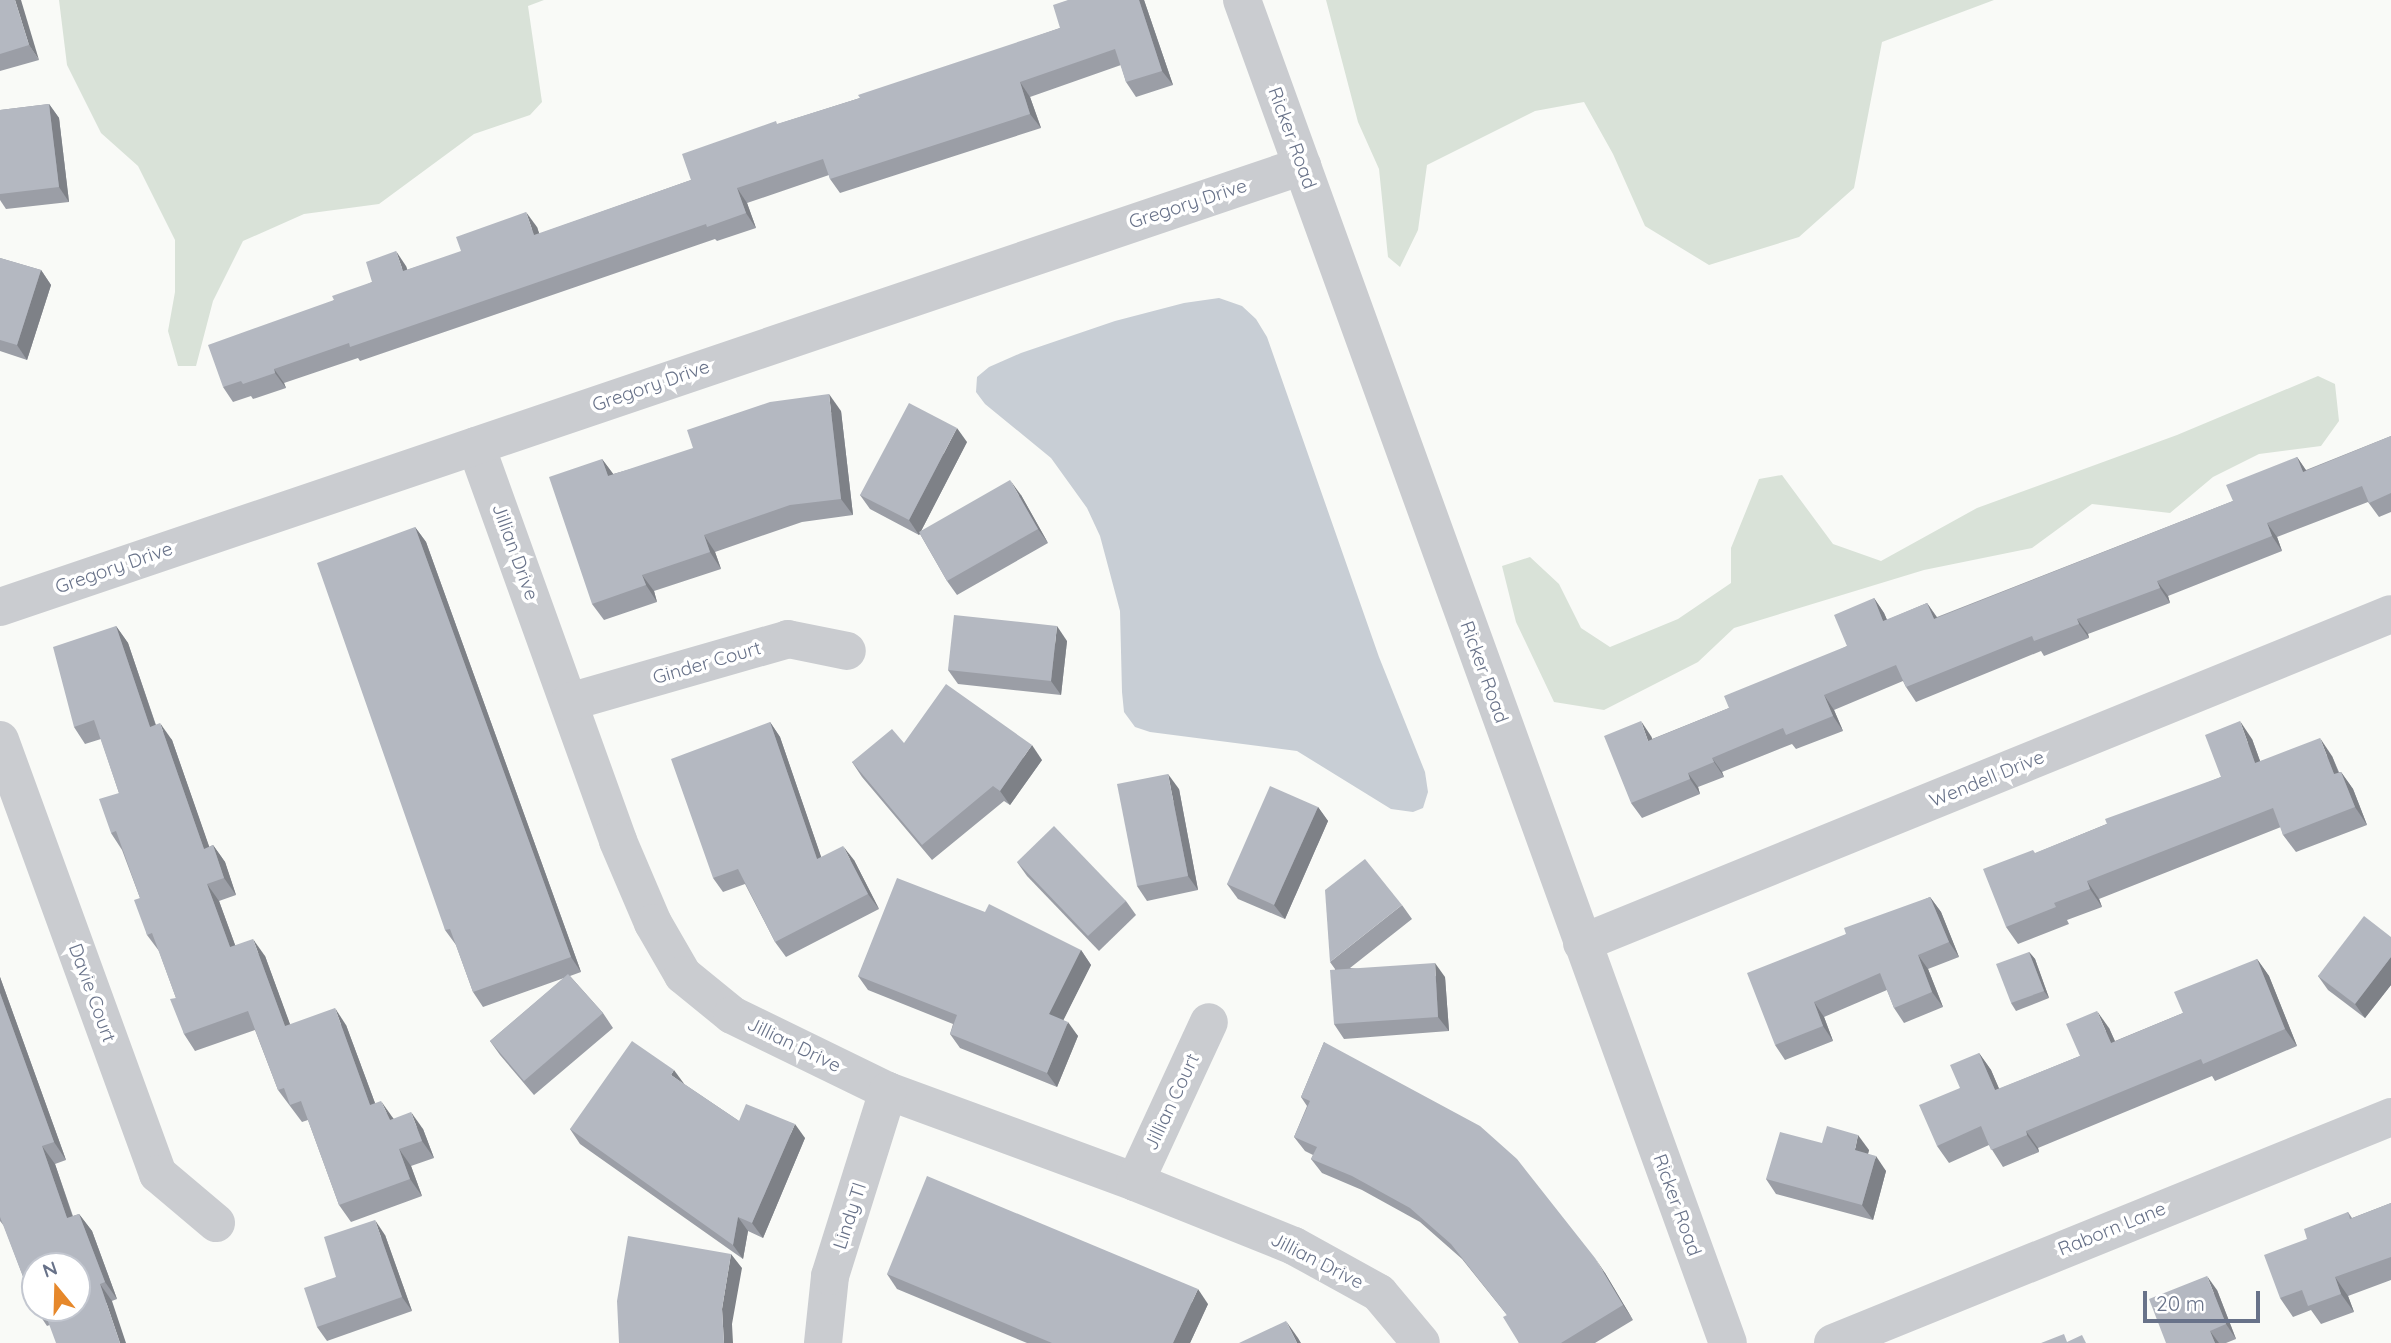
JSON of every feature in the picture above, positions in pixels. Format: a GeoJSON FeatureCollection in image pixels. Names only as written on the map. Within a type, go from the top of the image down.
{"type":"FeatureCollection","features":[{"type":"Feature","properties":{"kind":"street","name":"Ricker Road"},"geometry":{"type":"LineString","coordinates":[[1242,0],[1728,1343]]}},
{"type":"Feature","properties":{"kind":"street","name":"Gregory Drive"},"geometry":{"type":"LineString","coordinates":[[0,607],[1302,166]]}},
{"type":"Feature","properties":{"kind":"street","name":"Jillian Drive"},"geometry":{"type":"LineString","coordinates":[[476,446],[633,876],[653,923],[683,975],[732,1015],[888,1091],[1135,1182],[1294,1247],[1379,1293],[1421,1343]]}},
{"type":"Feature","properties":{"kind":"street","name":"Wendell Drive"},"geometry":{"type":"LineString","coordinates":[[1582,943],[2391,614]]}},
{"type":"Feature","properties":{"kind":"street","name":"Ginder Court"},"geometry":{"type":"LineString","coordinates":[[569,702],[788,639],[847,651]]}},
{"type":"Feature","properties":{"kind":"street","name":"Davie Court"},"geometry":{"type":"LineString","coordinates":[[0,740],[158,1174],[216,1223]]}},
{"type":"Feature","properties":{"kind":"street","name":"Jillian Court"},"geometry":{"type":"LineString","coordinates":[[1135,1182],[1209,1022]]}},
{"type":"Feature","properties":{"kind":"street","name":"Lindy Tl"},"geometry":{"type":"LineString","coordinates":[[823,1343],[830,1276],[888,1091]]}},
{"type":"Feature","properties":{"kind":"street","name":"Raborn Lane"},"geometry":{"type":"LineString","coordinates":[[1833,1343],[2391,1117]]}},
{"type":"Feature","properties":{"kind":"shaded area"},"geometry":{"type":"Polygon","coordinates":[[[59,0],[544,0],[528,6],[542,102],[530,115],[474,134],[379,204],[304,214],[243,241],[213,301],[196,366],[178,366],[168,331],[175,292],[175,240],[138,166],[101,133],[67,65],[59,0]]]}},
{"type":"Feature","properties":{"kind":"shaded area"},"geometry":{"type":"Polygon","coordinates":[[[1326,0],[1994,0],[1882,42],[1854,188],[1799,237],[1709,265],[1645,226],[1613,154],[1584,102],[1535,111],[1427,165],[1418,230],[1400,267],[1388,257],[1379,169],[1358,122],[1326,0]]]}},
{"type":"Feature","properties":{"kind":"shaded area"},"geometry":{"type":"Polygon","coordinates":[[[1219,298],[1242,306],[1256,319],[1267,337],[1379,657],[1425,772],[1428,792],[1423,808],[1413,812],[1391,809],[1297,751],[1150,732],[1135,727],[1124,712],[1120,611],[1100,536],[1087,508],[1051,458],[985,404],[976,392],[977,377],[989,367],[1021,353],[1115,321],[1184,303],[1219,298]]]}},
{"type":"Feature","properties":{"kind":"shaded area"},"geometry":{"type":"Polygon","coordinates":[[[2318,376],[2335,384],[2339,421],[2321,446],[2259,454],[2213,477],[2170,513],[2092,504],[2032,548],[1924,570],[1734,628],[1698,662],[1604,710],[1554,702],[1516,622],[1502,566],[1530,557],[1559,584],[1581,628],[1610,647],[1678,619],[1731,583],[1731,548],[1759,479],[1782,475],[1833,544],[1881,561],[1977,508],[2177,435],[2318,376]]]}},
{"type":"Feature","properties":{"kind":"building"},"geometry":{"type":"Polygon","coordinates":[[[0,0],[15,0],[29,45],[0,54],[0,0]]]}},
{"type":"Feature","properties":{"kind":"building"},"geometry":{"type":"Polygon","coordinates":[[[1068,0],[1139,0],[1162,71],[1126,82],[1115,49],[1020,82],[1030,114],[830,179],[823,159],[737,188],[746,213],[707,227],[706,224],[350,347],[349,343],[274,369],[275,373],[243,384],[241,381],[223,387],[208,345],[334,300],[332,296],[372,282],[366,262],[396,251],[403,271],[461,251],[456,237],[526,212],[534,235],[691,180],[682,154],[776,121],[777,124],[860,98],[858,95],[1060,28],[1053,5],[1068,0]]]}},
{"type":"Feature","properties":{"kind":"building"},"geometry":{"type":"Polygon","coordinates":[[[49,104],[59,187],[0,194],[0,110],[49,104]]]}},
{"type":"Feature","properties":{"kind":"building"},"geometry":{"type":"Polygon","coordinates":[[[0,258],[41,270],[17,345],[0,340],[0,258]]]}},
{"type":"Feature","properties":{"kind":"building"},"geometry":{"type":"Polygon","coordinates":[[[829,394],[841,499],[790,505],[704,535],[710,552],[642,575],[646,585],[592,604],[549,477],[602,459],[608,476],[693,448],[687,430],[770,402],[829,394]]]}},
{"type":"Feature","properties":{"kind":"building"},"geometry":{"type":"Polygon","coordinates":[[[909,403],[957,428],[909,520],[860,495],[909,403]]]}},
{"type":"Feature","properties":{"kind":"building"},"geometry":{"type":"Polygon","coordinates":[[[2391,436],[2391,493],[2369,503],[2362,486],[2267,523],[2272,536],[2157,581],[2160,588],[2077,619],[2079,624],[2034,641],[2032,636],[1906,687],[1896,665],[1824,695],[1833,716],[1786,735],[1783,728],[1712,758],[1714,762],[1688,773],[1690,779],[1631,803],[1604,736],[1641,721],[1648,741],[1729,708],[1724,696],[1847,646],[1834,615],[1874,598],[1883,621],[1927,603],[1934,619],[2233,501],[2226,485],[2297,457],[2303,472],[2391,436]]]}},
{"type":"Feature","properties":{"kind":"building"},"geometry":{"type":"Polygon","coordinates":[[[1010,480],[1038,529],[947,581],[919,532],[1010,480]]]}},
{"type":"Feature","properties":{"kind":"building"},"geometry":{"type":"Polygon","coordinates":[[[415,527],[571,957],[473,992],[450,929],[445,930],[317,563],[415,527]]]}},
{"type":"Feature","properties":{"kind":"building"},"geometry":{"type":"Polygon","coordinates":[[[954,615],[1057,626],[1051,681],[948,670],[954,615]]]}},
{"type":"Feature","properties":{"kind":"building"},"geometry":{"type":"Polygon","coordinates":[[[116,626],[150,727],[160,723],[204,849],[213,845],[224,878],[207,884],[230,947],[253,939],[285,1026],[335,1008],[370,1105],[381,1101],[390,1120],[411,1112],[422,1141],[399,1149],[410,1179],[339,1205],[301,1101],[290,1105],[284,1088],[278,1090],[248,1011],[184,1034],[170,999],[176,998],[152,933],[147,935],[134,900],[140,898],[116,831],[111,833],[99,799],[119,793],[94,720],[74,727],[53,647],[116,626]]]}},
{"type":"Feature","properties":{"kind":"building"},"geometry":{"type":"Polygon","coordinates":[[[946,684],[1032,745],[1000,791],[993,786],[922,845],[852,762],[892,729],[904,743],[946,684]]]}},
{"type":"Feature","properties":{"kind":"building"},"geometry":{"type":"Polygon","coordinates":[[[2240,721],[2255,763],[2320,738],[2334,774],[2341,772],[2355,807],[2283,835],[2273,808],[2087,881],[2090,889],[2054,903],[2056,907],[2006,927],[1983,869],[2033,850],[2035,853],[2107,824],[2105,819],[2221,777],[2205,735],[2240,721]]]}},
{"type":"Feature","properties":{"kind":"building"},"geometry":{"type":"Polygon","coordinates":[[[770,722],[817,859],[843,846],[868,894],[775,942],[738,869],[713,878],[671,759],[770,722]]]}},
{"type":"Feature","properties":{"kind":"building"},"geometry":{"type":"Polygon","coordinates":[[[1168,774],[1188,876],[1137,886],[1117,784],[1168,774]]]}},
{"type":"Feature","properties":{"kind":"building"},"geometry":{"type":"Polygon","coordinates":[[[1270,786],[1318,807],[1274,905],[1227,884],[1270,786]]]}},
{"type":"Feature","properties":{"kind":"building"},"geometry":{"type":"Polygon","coordinates":[[[1054,826],[1126,901],[1088,936],[1017,862],[1054,826]]]}},
{"type":"Feature","properties":{"kind":"building"},"geometry":{"type":"Polygon","coordinates":[[[1365,859],[1402,905],[1330,962],[1325,890],[1365,859]]]}},
{"type":"Feature","properties":{"kind":"building"},"geometry":{"type":"Polygon","coordinates":[[[897,878],[985,912],[989,904],[1081,950],[1049,1014],[1068,1022],[1047,1073],[950,1034],[957,1015],[858,976],[897,878]]]}},
{"type":"Feature","properties":{"kind":"building"},"geometry":{"type":"Polygon","coordinates":[[[1930,897],[1949,942],[1918,955],[1932,992],[1894,1008],[1880,973],[1814,1002],[1823,1026],[1775,1045],[1747,973],[1846,934],[1844,928],[1930,897]]]}},
{"type":"Feature","properties":{"kind":"building"},"geometry":{"type":"Polygon","coordinates":[[[2364,916],[2391,937],[2391,957],[2355,1004],[2318,976],[2364,916]]]}},
{"type":"Feature","properties":{"kind":"building"},"geometry":{"type":"Polygon","coordinates":[[[2029,952],[2044,991],[2011,1003],[1996,964],[2029,952]]]}},
{"type":"Feature","properties":{"kind":"building"},"geometry":{"type":"Polygon","coordinates":[[[2257,959],[2285,1029],[2203,1064],[2201,1059],[2026,1131],[2027,1135],[1991,1150],[1981,1126],[1937,1146],[1919,1105],[1960,1088],[1950,1065],[1979,1053],[1995,1090],[2080,1056],[2066,1024],[2097,1011],[2111,1043],[2183,1013],[2174,992],[2257,959]]]}},
{"type":"Feature","properties":{"kind":"building"},"geometry":{"type":"Polygon","coordinates":[[[1435,963],[1438,1017],[1334,1024],[1330,970],[1435,963]]]}},
{"type":"Feature","properties":{"kind":"building"},"geometry":{"type":"Polygon","coordinates":[[[568,974],[603,1013],[524,1081],[490,1041],[568,974]]]}},
{"type":"Feature","properties":{"kind":"building"},"geometry":{"type":"Polygon","coordinates":[[[0,993],[54,1142],[42,1146],[67,1218],[79,1214],[105,1282],[100,1284],[120,1343],[56,1343],[48,1322],[91,1322],[91,1252],[21,1252],[21,1272],[0,1217],[0,993]]]}},
{"type":"Feature","properties":{"kind":"building"},"geometry":{"type":"Polygon","coordinates":[[[632,1041],[674,1070],[671,1075],[739,1121],[746,1104],[795,1124],[752,1223],[738,1217],[733,1245],[570,1129],[632,1041]]]}},
{"type":"Feature","properties":{"kind":"building"},"geometry":{"type":"Polygon","coordinates":[[[1324,1042],[1480,1126],[1517,1159],[1595,1258],[1623,1305],[1561,1343],[1519,1343],[1503,1317],[1507,1315],[1451,1244],[1410,1208],[1352,1176],[1311,1159],[1317,1147],[1294,1137],[1310,1101],[1301,1097],[1324,1042]]]}},
{"type":"Feature","properties":{"kind":"building"},"geometry":{"type":"Polygon","coordinates":[[[1827,1126],[1858,1135],[1855,1150],[1876,1156],[1862,1205],[1766,1179],[1780,1132],[1822,1143],[1827,1126]]]}},
{"type":"Feature","properties":{"kind":"building"},"geometry":{"type":"Polygon","coordinates":[[[927,1176],[1198,1289],[1173,1343],[1052,1343],[887,1274],[927,1176]]]}},
{"type":"Feature","properties":{"kind":"building"},"geometry":{"type":"Polygon","coordinates":[[[2391,1203],[2391,1257],[2335,1277],[2341,1294],[2308,1306],[2302,1290],[2280,1298],[2264,1255],[2307,1239],[2304,1229],[2348,1212],[2350,1219],[2391,1203]]]}},
{"type":"Feature","properties":{"kind":"building"},"geometry":{"type":"Polygon","coordinates":[[[375,1220],[402,1297],[317,1327],[304,1288],[336,1277],[324,1237],[375,1220]]]}},
{"type":"Feature","properties":{"kind":"building"},"geometry":{"type":"Polygon","coordinates":[[[628,1236],[731,1254],[722,1309],[724,1343],[619,1343],[617,1301],[628,1236]]]}},
{"type":"Feature","properties":{"kind":"building"},"geometry":{"type":"Polygon","coordinates":[[[2207,1276],[2226,1324],[2210,1331],[2215,1343],[2166,1343],[2149,1299],[2207,1276]]]}},
{"type":"Feature","properties":{"kind":"building"},"geometry":{"type":"Polygon","coordinates":[[[1286,1321],[1297,1343],[1239,1343],[1286,1321]]]}},
{"type":"Feature","properties":{"kind":"building"},"geometry":{"type":"Polygon","coordinates":[[[2064,1334],[2067,1342],[2082,1335],[2086,1343],[2041,1343],[2064,1334]]]}}]}
